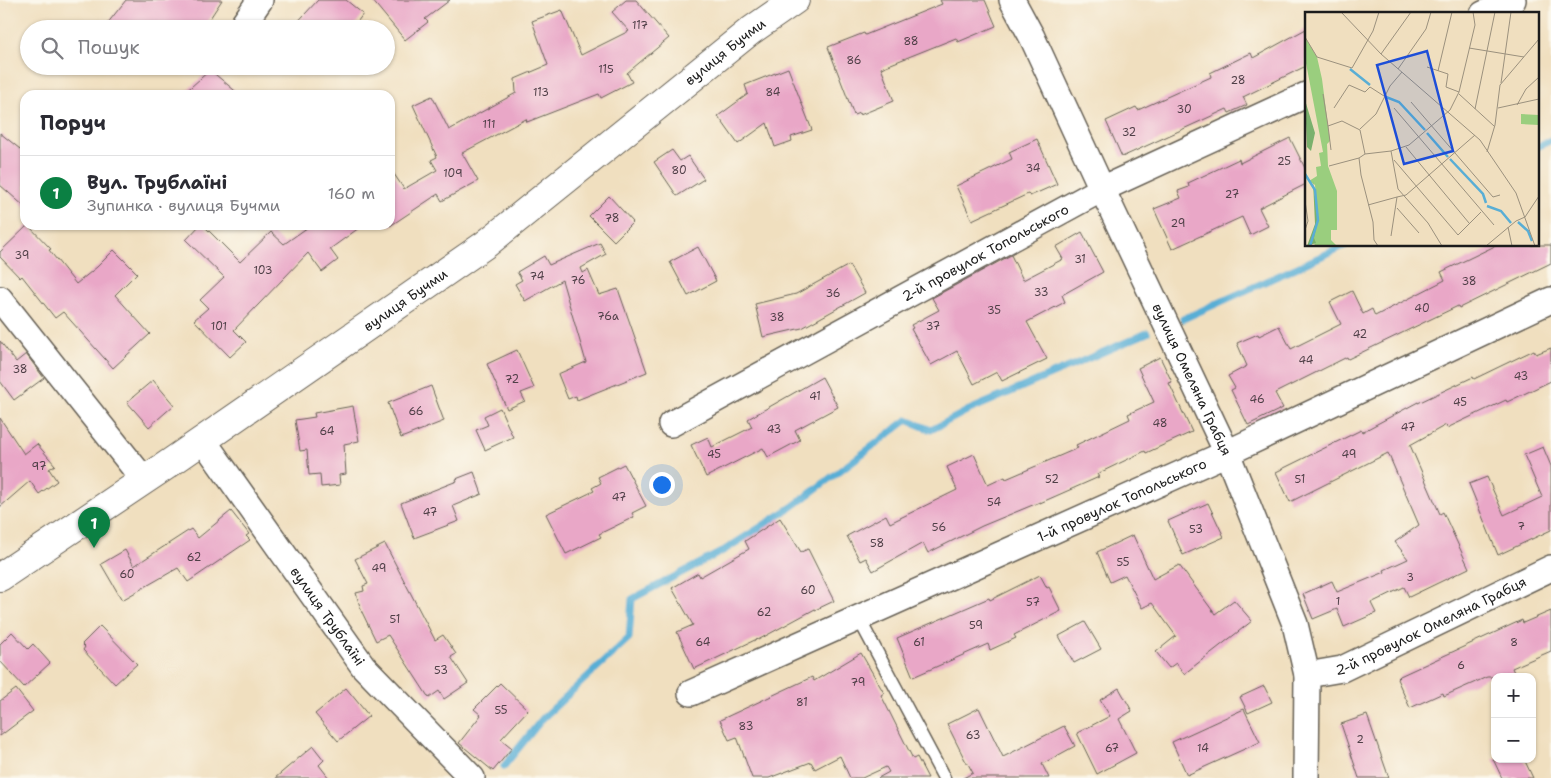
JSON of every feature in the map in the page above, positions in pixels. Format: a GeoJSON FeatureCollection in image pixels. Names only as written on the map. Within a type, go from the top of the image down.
{"type":"FeatureCollection","features":[{"type":"Feature","properties":{"kind":"street"},"geometry":{"type":"LineString","coordinates":[[246,20],[260,0]]}},
{"type":"Feature","properties":{"kind":"street","name":"вулиця Бучми"},"geometry":{"type":"LineString","coordinates":[[0,577],[203,440],[486,244],[749,32],[795,0]]}},
{"type":"Feature","properties":{"kind":"street","name":"вулиця Омеляна Грабця"},"geometry":{"type":"LineString","coordinates":[[1012,0],[1032,37],[1227,453],[1294,624],[1307,675],[1306,778]]}},
{"type":"Feature","properties":{"kind":"street"},"geometry":{"type":"LineString","coordinates":[[1487,12],[1513,0]]}},
{"type":"Feature","properties":{"kind":"street","name":"2-й провулок Топольського"},"geometry":{"type":"LineString","coordinates":[[672,424],[1102,189],[1305,95]]}},
{"type":"Feature","properties":{"kind":"street"},"geometry":{"type":"LineString","coordinates":[[0,299],[144,480]]}},
{"type":"Feature","properties":{"kind":"street","name":"1-й провулок Топольського"},"geometry":{"type":"LineString","coordinates":[[691,693],[1227,453],[1551,300]]}},
{"type":"Feature","properties":{"kind":"street","name":"вулиця Трублаїні"},"geometry":{"type":"LineString","coordinates":[[203,440],[363,666],[472,778]]}},
{"type":"Feature","properties":{"kind":"street","name":"2-й провулок Омеляна Грабця"},"geometry":{"type":"LineString","coordinates":[[1307,675],[1342,669],[1551,568]]}},
{"type":"Feature","properties":{"kind":"lane"},"geometry":{"type":"LineString","coordinates":[[858,617],[944,778]]}},
{"type":"Feature","properties":{"kind":"building"},"geometry":{"type":"Polygon","coordinates":[[[126,0],[222,0],[209,20],[110,20],[126,0]]]}},
{"type":"Feature","properties":{"kind":"building"},"geometry":{"type":"Polygon","coordinates":[[[318,0],[346,0],[363,14],[359,20],[299,20],[318,0]]]}},
{"type":"Feature","properties":{"kind":"building"},"geometry":{"type":"Polygon","coordinates":[[[372,0],[450,0],[425,19],[428,22],[405,40],[395,28],[395,20],[388,20],[372,0]]]}},
{"type":"Feature","properties":{"kind":"building"},"geometry":{"type":"Polygon","coordinates":[[[626,0],[636,0],[669,38],[627,73],[632,82],[601,98],[599,94],[527,122],[526,119],[462,153],[478,181],[442,201],[438,194],[395,223],[395,176],[404,189],[437,170],[431,160],[437,157],[413,105],[432,96],[449,130],[516,93],[515,79],[548,65],[532,21],[562,10],[581,55],[629,31],[612,12],[626,0]]]}},
{"type":"Feature","properties":{"kind":"building"},"geometry":{"type":"Polygon","coordinates":[[[940,0],[985,0],[996,26],[958,42],[956,38],[881,68],[894,101],[860,115],[859,113],[854,115],[828,47],[864,33],[865,35],[942,4],[940,0]]]}},
{"type":"Feature","properties":{"kind":"building"},"geometry":{"type":"Polygon","coordinates":[[[1305,30],[1305,66],[1243,97],[1247,105],[1229,113],[1227,109],[1122,157],[1106,121],[1136,107],[1138,110],[1211,77],[1210,73],[1251,53],[1253,58],[1305,30]]]}},
{"type":"Feature","properties":{"kind":"building"},"geometry":{"type":"Polygon","coordinates":[[[788,68],[812,130],[791,137],[792,141],[775,147],[767,123],[738,144],[718,116],[748,94],[745,85],[788,68]]]}},
{"type":"Feature","properties":{"kind":"building"},"geometry":{"type":"Polygon","coordinates":[[[204,75],[216,75],[234,90],[188,90],[204,75]]]}},
{"type":"Feature","properties":{"kind":"building"},"geometry":{"type":"Polygon","coordinates":[[[0,133],[20,149],[20,203],[0,185],[0,133]]]}},
{"type":"Feature","properties":{"kind":"building"},"geometry":{"type":"Polygon","coordinates":[[[1290,138],[1305,168],[1305,185],[1259,208],[1268,226],[1250,235],[1242,217],[1172,249],[1154,209],[1181,198],[1178,191],[1189,187],[1188,183],[1239,159],[1240,163],[1290,138]]]}},
{"type":"Feature","properties":{"kind":"building"},"geometry":{"type":"Polygon","coordinates":[[[1037,139],[1057,184],[1030,196],[1028,194],[972,220],[956,186],[1012,159],[1009,152],[1037,139]]]}},
{"type":"Feature","properties":{"kind":"building"},"geometry":{"type":"Polygon","coordinates":[[[672,150],[680,161],[688,156],[704,179],[677,196],[654,162],[672,150]]]}},
{"type":"Feature","properties":{"kind":"building"},"geometry":{"type":"Polygon","coordinates":[[[609,196],[633,222],[614,241],[589,216],[609,196]]]}},
{"type":"Feature","properties":{"kind":"building"},"geometry":{"type":"Polygon","coordinates":[[[23,230],[33,230],[51,249],[49,250],[76,284],[114,250],[137,273],[115,295],[150,334],[113,368],[63,312],[55,318],[22,276],[20,278],[0,257],[0,252],[23,230]]]}},
{"type":"Feature","properties":{"kind":"building"},"geometry":{"type":"Polygon","coordinates":[[[195,230],[208,230],[240,262],[271,232],[284,244],[304,230],[356,230],[330,249],[338,260],[322,272],[308,253],[234,330],[246,342],[230,357],[194,320],[208,308],[200,300],[224,277],[186,240],[195,230]]]}},
{"type":"Feature","properties":{"kind":"building"},"geometry":{"type":"Polygon","coordinates":[[[1082,232],[1103,272],[1062,295],[1065,302],[1027,322],[1047,359],[1002,381],[997,372],[974,384],[957,351],[931,365],[911,329],[913,328],[911,325],[939,310],[932,298],[1011,255],[1023,280],[1063,259],[1056,247],[1082,232]]]}},
{"type":"Feature","properties":{"kind":"building"},"geometry":{"type":"Polygon","coordinates":[[[600,243],[606,254],[581,268],[583,273],[588,270],[599,295],[618,289],[647,372],[577,400],[576,396],[568,399],[558,374],[586,362],[562,280],[525,301],[515,284],[522,280],[517,272],[544,256],[549,265],[600,243]]]}},
{"type":"Feature","properties":{"kind":"building"},"geometry":{"type":"Polygon","coordinates":[[[1551,245],[1551,263],[1459,308],[1458,306],[1348,359],[1347,357],[1275,393],[1283,408],[1248,425],[1231,390],[1235,388],[1228,376],[1247,366],[1237,343],[1258,334],[1259,336],[1279,326],[1291,349],[1341,324],[1330,302],[1352,291],[1363,314],[1372,309],[1375,316],[1445,280],[1441,272],[1495,246],[1551,245]]]}},
{"type":"Feature","properties":{"kind":"building"},"geometry":{"type":"Polygon","coordinates":[[[698,247],[716,281],[688,296],[670,262],[698,247]]]}},
{"type":"Feature","properties":{"kind":"building"},"geometry":{"type":"Polygon","coordinates":[[[849,265],[865,293],[802,328],[763,337],[755,304],[796,294],[849,265]]]}},
{"type":"Feature","properties":{"kind":"building"},"geometry":{"type":"Polygon","coordinates":[[[0,341],[16,362],[26,354],[44,378],[14,400],[0,381],[0,341]]]}},
{"type":"Feature","properties":{"kind":"building"},"geometry":{"type":"Polygon","coordinates":[[[1551,348],[1551,381],[1447,428],[1446,425],[1410,445],[1440,514],[1443,512],[1469,568],[1409,597],[1404,587],[1371,603],[1376,613],[1344,627],[1337,609],[1313,619],[1303,594],[1332,581],[1337,592],[1385,572],[1384,570],[1408,559],[1395,542],[1419,525],[1388,453],[1290,502],[1276,472],[1473,377],[1474,379],[1534,350],[1536,354],[1551,348]]]}},
{"type":"Feature","properties":{"kind":"building"},"geometry":{"type":"Polygon","coordinates":[[[517,350],[534,388],[521,393],[525,401],[507,409],[487,364],[517,350]]]}},
{"type":"Feature","properties":{"kind":"building"},"geometry":{"type":"Polygon","coordinates":[[[1160,357],[1172,382],[1169,383],[1192,432],[1146,453],[1145,451],[1097,474],[1099,477],[982,526],[928,553],[923,543],[873,571],[866,558],[860,561],[847,536],[886,515],[890,523],[957,490],[947,467],[974,454],[988,485],[1078,448],[1076,445],[1130,419],[1128,414],[1154,402],[1138,368],[1160,357]]]}},
{"type":"Feature","properties":{"kind":"building"},"geometry":{"type":"Polygon","coordinates":[[[822,377],[838,407],[795,430],[800,440],[768,457],[763,448],[706,477],[691,445],[708,437],[712,447],[752,427],[748,419],[822,377]]]}},
{"type":"Feature","properties":{"kind":"building"},"geometry":{"type":"Polygon","coordinates":[[[153,380],[174,405],[149,427],[127,402],[153,380]]]}},
{"type":"Feature","properties":{"kind":"building"},"geometry":{"type":"Polygon","coordinates":[[[431,386],[444,421],[401,438],[388,403],[431,386]]]}},
{"type":"Feature","properties":{"kind":"building"},"geometry":{"type":"Polygon","coordinates":[[[353,406],[359,441],[344,444],[346,474],[339,475],[340,485],[321,487],[320,474],[309,475],[307,450],[300,451],[295,420],[315,417],[314,413],[353,406]]]}},
{"type":"Feature","properties":{"kind":"building"},"geometry":{"type":"Polygon","coordinates":[[[500,408],[513,437],[485,450],[476,430],[488,425],[484,416],[500,408]]]}},
{"type":"Feature","properties":{"kind":"building"},"geometry":{"type":"Polygon","coordinates":[[[0,418],[24,454],[37,444],[55,465],[49,469],[57,481],[39,494],[30,481],[0,507],[0,418]]]}},
{"type":"Feature","properties":{"kind":"building"},"geometry":{"type":"Polygon","coordinates":[[[1543,447],[1551,466],[1551,530],[1498,555],[1469,484],[1487,477],[1504,515],[1542,497],[1524,455],[1543,447]]]}},
{"type":"Feature","properties":{"kind":"building"},"geometry":{"type":"Polygon","coordinates":[[[624,464],[646,506],[632,513],[634,517],[599,534],[601,537],[566,554],[546,514],[594,491],[592,488],[601,483],[598,477],[624,464]]]}},
{"type":"Feature","properties":{"kind":"building"},"geometry":{"type":"Polygon","coordinates":[[[474,472],[482,494],[453,506],[459,521],[414,538],[401,503],[457,481],[456,479],[474,472]]]}},
{"type":"Feature","properties":{"kind":"building"},"geometry":{"type":"Polygon","coordinates":[[[1208,503],[1224,537],[1183,555],[1168,521],[1208,503]]]}},
{"type":"Feature","properties":{"kind":"building"},"geometry":{"type":"Polygon","coordinates":[[[231,511],[249,534],[246,536],[250,540],[188,582],[178,568],[122,600],[101,564],[125,550],[134,566],[191,529],[198,538],[231,511]]]}},
{"type":"Feature","properties":{"kind":"building"},"geometry":{"type":"Polygon","coordinates":[[[780,518],[801,552],[808,549],[834,601],[815,609],[758,640],[694,669],[677,632],[693,625],[672,588],[698,573],[700,577],[749,549],[745,541],[780,518]]]}},
{"type":"Feature","properties":{"kind":"building"},"geometry":{"type":"Polygon","coordinates":[[[1133,535],[1153,579],[1179,565],[1215,614],[1234,600],[1252,621],[1184,674],[1176,663],[1169,668],[1156,652],[1176,636],[1152,603],[1142,608],[1125,575],[1110,582],[1097,552],[1133,535]]]}},
{"type":"Feature","properties":{"kind":"building"},"geometry":{"type":"Polygon","coordinates":[[[385,544],[435,640],[443,635],[456,654],[451,657],[468,683],[444,699],[439,691],[429,698],[388,635],[376,641],[361,610],[356,593],[364,591],[363,586],[368,584],[355,559],[385,544]]]}},
{"type":"Feature","properties":{"kind":"building"},"geometry":{"type":"Polygon","coordinates":[[[1040,575],[1047,588],[1049,587],[1061,611],[1014,635],[1016,638],[990,650],[988,644],[913,677],[897,638],[989,598],[990,600],[1040,575]]]}},
{"type":"Feature","properties":{"kind":"building"},"geometry":{"type":"Polygon","coordinates":[[[1551,611],[1551,651],[1512,668],[1514,673],[1491,673],[1491,677],[1444,696],[1443,693],[1410,708],[1397,679],[1400,676],[1522,620],[1523,623],[1551,611]]]}},
{"type":"Feature","properties":{"kind":"building"},"geometry":{"type":"Polygon","coordinates":[[[1085,622],[1101,649],[1074,663],[1059,636],[1085,622]]]}},
{"type":"Feature","properties":{"kind":"building"},"geometry":{"type":"Polygon","coordinates":[[[100,626],[137,664],[115,684],[83,650],[85,647],[82,644],[100,626]]]}},
{"type":"Feature","properties":{"kind":"building"},"geometry":{"type":"Polygon","coordinates":[[[12,632],[28,649],[33,644],[50,663],[24,687],[0,661],[0,644],[12,632]]]}},
{"type":"Feature","properties":{"kind":"building"},"geometry":{"type":"Polygon","coordinates":[[[861,653],[884,693],[881,695],[913,759],[917,757],[928,778],[878,778],[889,772],[886,767],[862,778],[850,778],[840,756],[815,769],[811,762],[769,778],[752,778],[737,737],[729,740],[720,720],[812,677],[814,681],[861,653]]]}},
{"type":"Feature","properties":{"kind":"building"},"geometry":{"type":"Polygon","coordinates":[[[500,683],[528,710],[501,739],[512,748],[493,771],[459,743],[481,715],[474,709],[500,683]]]}},
{"type":"Feature","properties":{"kind":"building"},"geometry":{"type":"Polygon","coordinates":[[[1264,686],[1272,702],[1248,713],[1240,697],[1264,686]]]}},
{"type":"Feature","properties":{"kind":"building"},"geometry":{"type":"Polygon","coordinates":[[[346,688],[369,716],[338,741],[315,714],[346,688]]]}},
{"type":"Feature","properties":{"kind":"building"},"geometry":{"type":"Polygon","coordinates":[[[1119,688],[1132,711],[1119,719],[1136,753],[1097,774],[1077,733],[1110,716],[1100,700],[1119,688]]]}},
{"type":"Feature","properties":{"kind":"building"},"geometry":{"type":"Polygon","coordinates":[[[16,689],[33,711],[0,736],[0,701],[16,689]]]}},
{"type":"Feature","properties":{"kind":"building"},"geometry":{"type":"Polygon","coordinates":[[[979,708],[1003,757],[1064,726],[1075,746],[1042,764],[1049,778],[963,778],[973,773],[947,724],[979,708]]]}},
{"type":"Feature","properties":{"kind":"building"},"geometry":{"type":"Polygon","coordinates":[[[1244,709],[1260,742],[1187,775],[1172,742],[1244,709]]]}},
{"type":"Feature","properties":{"kind":"building"},"geometry":{"type":"Polygon","coordinates":[[[1367,715],[1389,778],[1359,778],[1341,724],[1367,715]]]}},
{"type":"Feature","properties":{"kind":"building"},"geometry":{"type":"Polygon","coordinates":[[[313,746],[324,760],[319,765],[329,778],[275,778],[313,746]]]}},
{"type":"Feature","properties":{"kind":"building"},"geometry":{"type":"Polygon","coordinates":[[[1495,763],[1526,763],[1533,778],[1502,778],[1495,763]]]}},
{"type":"Feature","properties":{"kind":"waterway"},"geometry":{"type":"LineString","coordinates":[[1538,146],[1551,140]]}},
{"type":"Feature","properties":{"kind":"waterway"},"geometry":{"type":"LineString","coordinates":[[1183,319],[1344,246]]}},
{"type":"Feature","properties":{"kind":"waterway"},"geometry":{"type":"LineString","coordinates":[[504,766],[543,718],[629,638],[632,599],[723,551],[792,507],[907,420],[931,430],[967,411],[1147,333]]}},
{"type":"Feature","properties":{"kind":"place","name":"Вул. Трублаїні"},"geometry":{"type":"Point","coordinates":[94,548]}}]}
